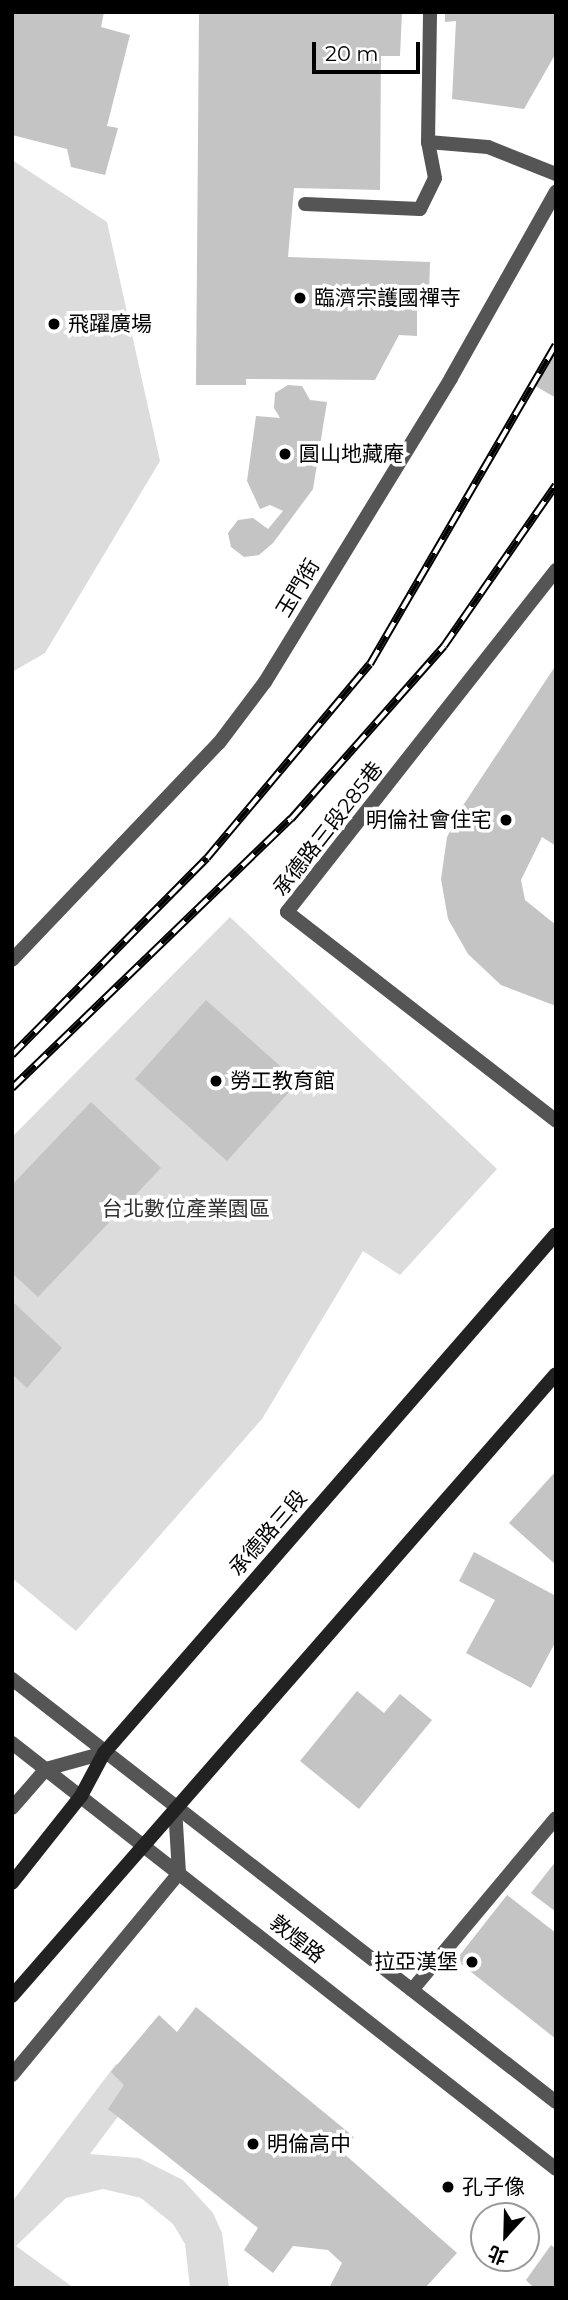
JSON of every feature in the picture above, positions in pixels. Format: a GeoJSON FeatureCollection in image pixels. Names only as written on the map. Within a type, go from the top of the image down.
{"type":"FeatureCollection","features":[{"type":"Feature","properties":{"kind":"main road","name":"承德路三段"},"geometry":{"type":"LineString","coordinates":[[12,1883],[81,1796],[104,1753],[556,1234]]}},
{"type":"Feature","properties":{"kind":"main road"},"geometry":{"type":"LineString","coordinates":[[12,1996],[556,1374]]}},
{"type":"Feature","properties":{"kind":"street"},"geometry":{"type":"LineString","coordinates":[[305,204],[420,209],[435,178],[428,142],[430,12]]}},
{"type":"Feature","properties":{"kind":"street"},"geometry":{"type":"LineString","coordinates":[[428,142],[488,148],[556,174]]}},
{"type":"Feature","properties":{"kind":"street","name":"玉門街"},"geometry":{"type":"LineString","coordinates":[[12,960],[219,743],[265,682],[451,377],[556,192]]}},
{"type":"Feature","properties":{"kind":"street","name":"承德路三段285巷"},"geometry":{"type":"LineString","coordinates":[[556,570],[287,912],[556,1121]]}},
{"type":"Feature","properties":{"kind":"street","name":"敦煌路"},"geometry":{"type":"LineString","coordinates":[[12,1679],[556,2102]]}},
{"type":"Feature","properties":{"kind":"street","name":"敦煌路"},"geometry":{"type":"LineString","coordinates":[[12,1743],[556,2169]]}},
{"type":"Feature","properties":{"kind":"street"},"geometry":{"type":"LineString","coordinates":[[12,1808],[46,1769],[104,1753]]}},
{"type":"Feature","properties":{"kind":"street"},"geometry":{"type":"LineString","coordinates":[[12,2075],[179,1873],[175,1808]]}},
{"type":"Feature","properties":{"kind":"street"},"geometry":{"type":"LineString","coordinates":[[412,1990],[555,1820]]}},
{"type":"Feature","properties":{"kind":"green space"},"geometry":{"type":"Polygon","coordinates":[[[12,160],[107,222],[160,461],[45,653],[12,672],[12,160]]]}},
{"type":"Feature","properties":{"kind":"green space","name":"台北數位產業園區"},"geometry":{"type":"Polygon","coordinates":[[[230,917],[497,1169],[400,1275],[363,1251],[262,1419],[76,1631],[12,1578],[12,1137],[230,917]]]}},
{"type":"Feature","properties":{"kind":"green space"},"geometry":{"type":"Polygon","coordinates":[[[116,2064],[143,2083],[90,2154],[139,2158],[183,2180],[213,2213],[222,2233],[229,2288],[190,2288],[185,2244],[173,2224],[141,2198],[103,2189],[66,2198],[16,2246],[74,2288],[12,2288],[12,2202],[116,2064]]]}},
{"type":"Feature","properties":{"kind":"building"},"geometry":{"type":"Polygon","coordinates":[[[12,12],[104,12],[101,27],[130,35],[107,126],[118,128],[105,175],[71,167],[67,149],[12,135],[12,12]]]}},
{"type":"Feature","properties":{"kind":"building","name":"臨濟宗護國禪寺"},"geometry":{"type":"Polygon","coordinates":[[[199,12],[402,12],[400,56],[381,56],[380,190],[294,188],[288,257],[430,262],[429,294],[417,295],[417,336],[399,335],[375,380],[246,379],[246,385],[196,385],[199,12]]]}},
{"type":"Feature","properties":{"kind":"building"},"geometry":{"type":"Polygon","coordinates":[[[445,12],[556,12],[556,53],[524,109],[452,99],[456,21],[445,22],[445,12]]]}},
{"type":"Feature","properties":{"kind":"building"},"geometry":{"type":"Polygon","coordinates":[[[556,343],[556,398],[532,384],[556,343]]]}},
{"type":"Feature","properties":{"kind":"building","name":"圓山地藏庵"},"geometry":{"type":"Polygon","coordinates":[[[288,385],[302,386],[310,400],[327,402],[313,489],[273,543],[259,555],[244,557],[231,547],[228,533],[238,520],[253,518],[268,529],[283,511],[270,505],[260,509],[247,481],[256,416],[280,418],[274,408],[275,393],[288,385]]]}},
{"type":"Feature","properties":{"kind":"building","name":"明倫社會住宅"},"geometry":{"type":"Polygon","coordinates":[[[556,665],[556,846],[542,837],[521,880],[525,900],[556,925],[556,1006],[501,985],[468,954],[448,919],[441,879],[447,837],[464,804],[556,665]]]}},
{"type":"Feature","properties":{"kind":"building","name":"勞工教育館"},"geometry":{"type":"Polygon","coordinates":[[[206,1000],[298,1082],[227,1161],[135,1079],[206,1000]]]}},
{"type":"Feature","properties":{"kind":"building"},"geometry":{"type":"Polygon","coordinates":[[[91,1102],[161,1168],[38,1297],[12,1273],[12,1185],[91,1102]]]}},
{"type":"Feature","properties":{"kind":"building"},"geometry":{"type":"Polygon","coordinates":[[[12,1301],[62,1348],[27,1388],[12,1374],[12,1301]]]}},
{"type":"Feature","properties":{"kind":"building"},"geometry":{"type":"Polygon","coordinates":[[[556,1471],[556,1565],[509,1523],[556,1471]]]}},
{"type":"Feature","properties":{"kind":"building"},"geometry":{"type":"Polygon","coordinates":[[[474,1552],[556,1596],[556,1641],[531,1688],[466,1653],[495,1600],[459,1581],[474,1552]]]}},
{"type":"Feature","properties":{"kind":"building"},"geometry":{"type":"Polygon","coordinates":[[[357,1691],[384,1713],[400,1694],[432,1720],[359,1809],[300,1761],[357,1691]]]}},
{"type":"Feature","properties":{"kind":"building"},"geometry":{"type":"Polygon","coordinates":[[[556,1861],[556,1912],[531,1893],[556,1861]]]}},
{"type":"Feature","properties":{"kind":"building"},"geometry":{"type":"Polygon","coordinates":[[[507,1895],[556,1933],[556,2039],[456,1960],[507,1895]]]}},
{"type":"Feature","properties":{"kind":"building"},"geometry":{"type":"Polygon","coordinates":[[[196,2007],[354,2137],[342,2152],[457,2253],[425,2288],[329,2288],[342,2263],[328,2250],[293,2246],[273,2273],[244,2250],[258,2228],[108,2109],[124,2085],[111,2072],[159,2015],[177,2032],[196,2007]]]}},
{"type":"Feature","properties":{"kind":"building"},"geometry":{"type":"Polygon","coordinates":[[[551,2245],[556,2249],[556,2288],[534,2288],[526,2280],[532,2272],[540,2272],[540,2260],[551,2245]]]}},
{"type":"Feature","properties":{"kind":"railway"},"geometry":{"type":"LineString","coordinates":[[12,1055],[207,858],[370,664],[556,345]]}},
{"type":"Feature","properties":{"kind":"railway"},"geometry":{"type":"LineString","coordinates":[[12,1088],[291,819],[444,646],[556,485]]}},
{"type":"Feature","properties":{"kind":"place","name":"臨濟宗護國禪寺"},"geometry":{"type":"Point","coordinates":[300,298]}},
{"type":"Feature","properties":{"kind":"place","name":"飛躍廣場"},"geometry":{"type":"Point","coordinates":[54,324]}},
{"type":"Feature","properties":{"kind":"place","name":"圓山地藏庵"},"geometry":{"type":"Point","coordinates":[285,454]}},
{"type":"Feature","properties":{"kind":"place","name":"明倫社會住宅"},"geometry":{"type":"Point","coordinates":[506,820]}},
{"type":"Feature","properties":{"kind":"place","name":"勞工教育館"},"geometry":{"type":"Point","coordinates":[216,1081]}},
{"type":"Feature","properties":{"kind":"place","name":"拉亞漢堡"},"geometry":{"type":"Point","coordinates":[472,1962]}},
{"type":"Feature","properties":{"kind":"place","name":"明倫高中"},"geometry":{"type":"Point","coordinates":[253,2144]}},
{"type":"Feature","properties":{"kind":"place","name":"孔子像"},"geometry":{"type":"Point","coordinates":[448,2187]}}]}
